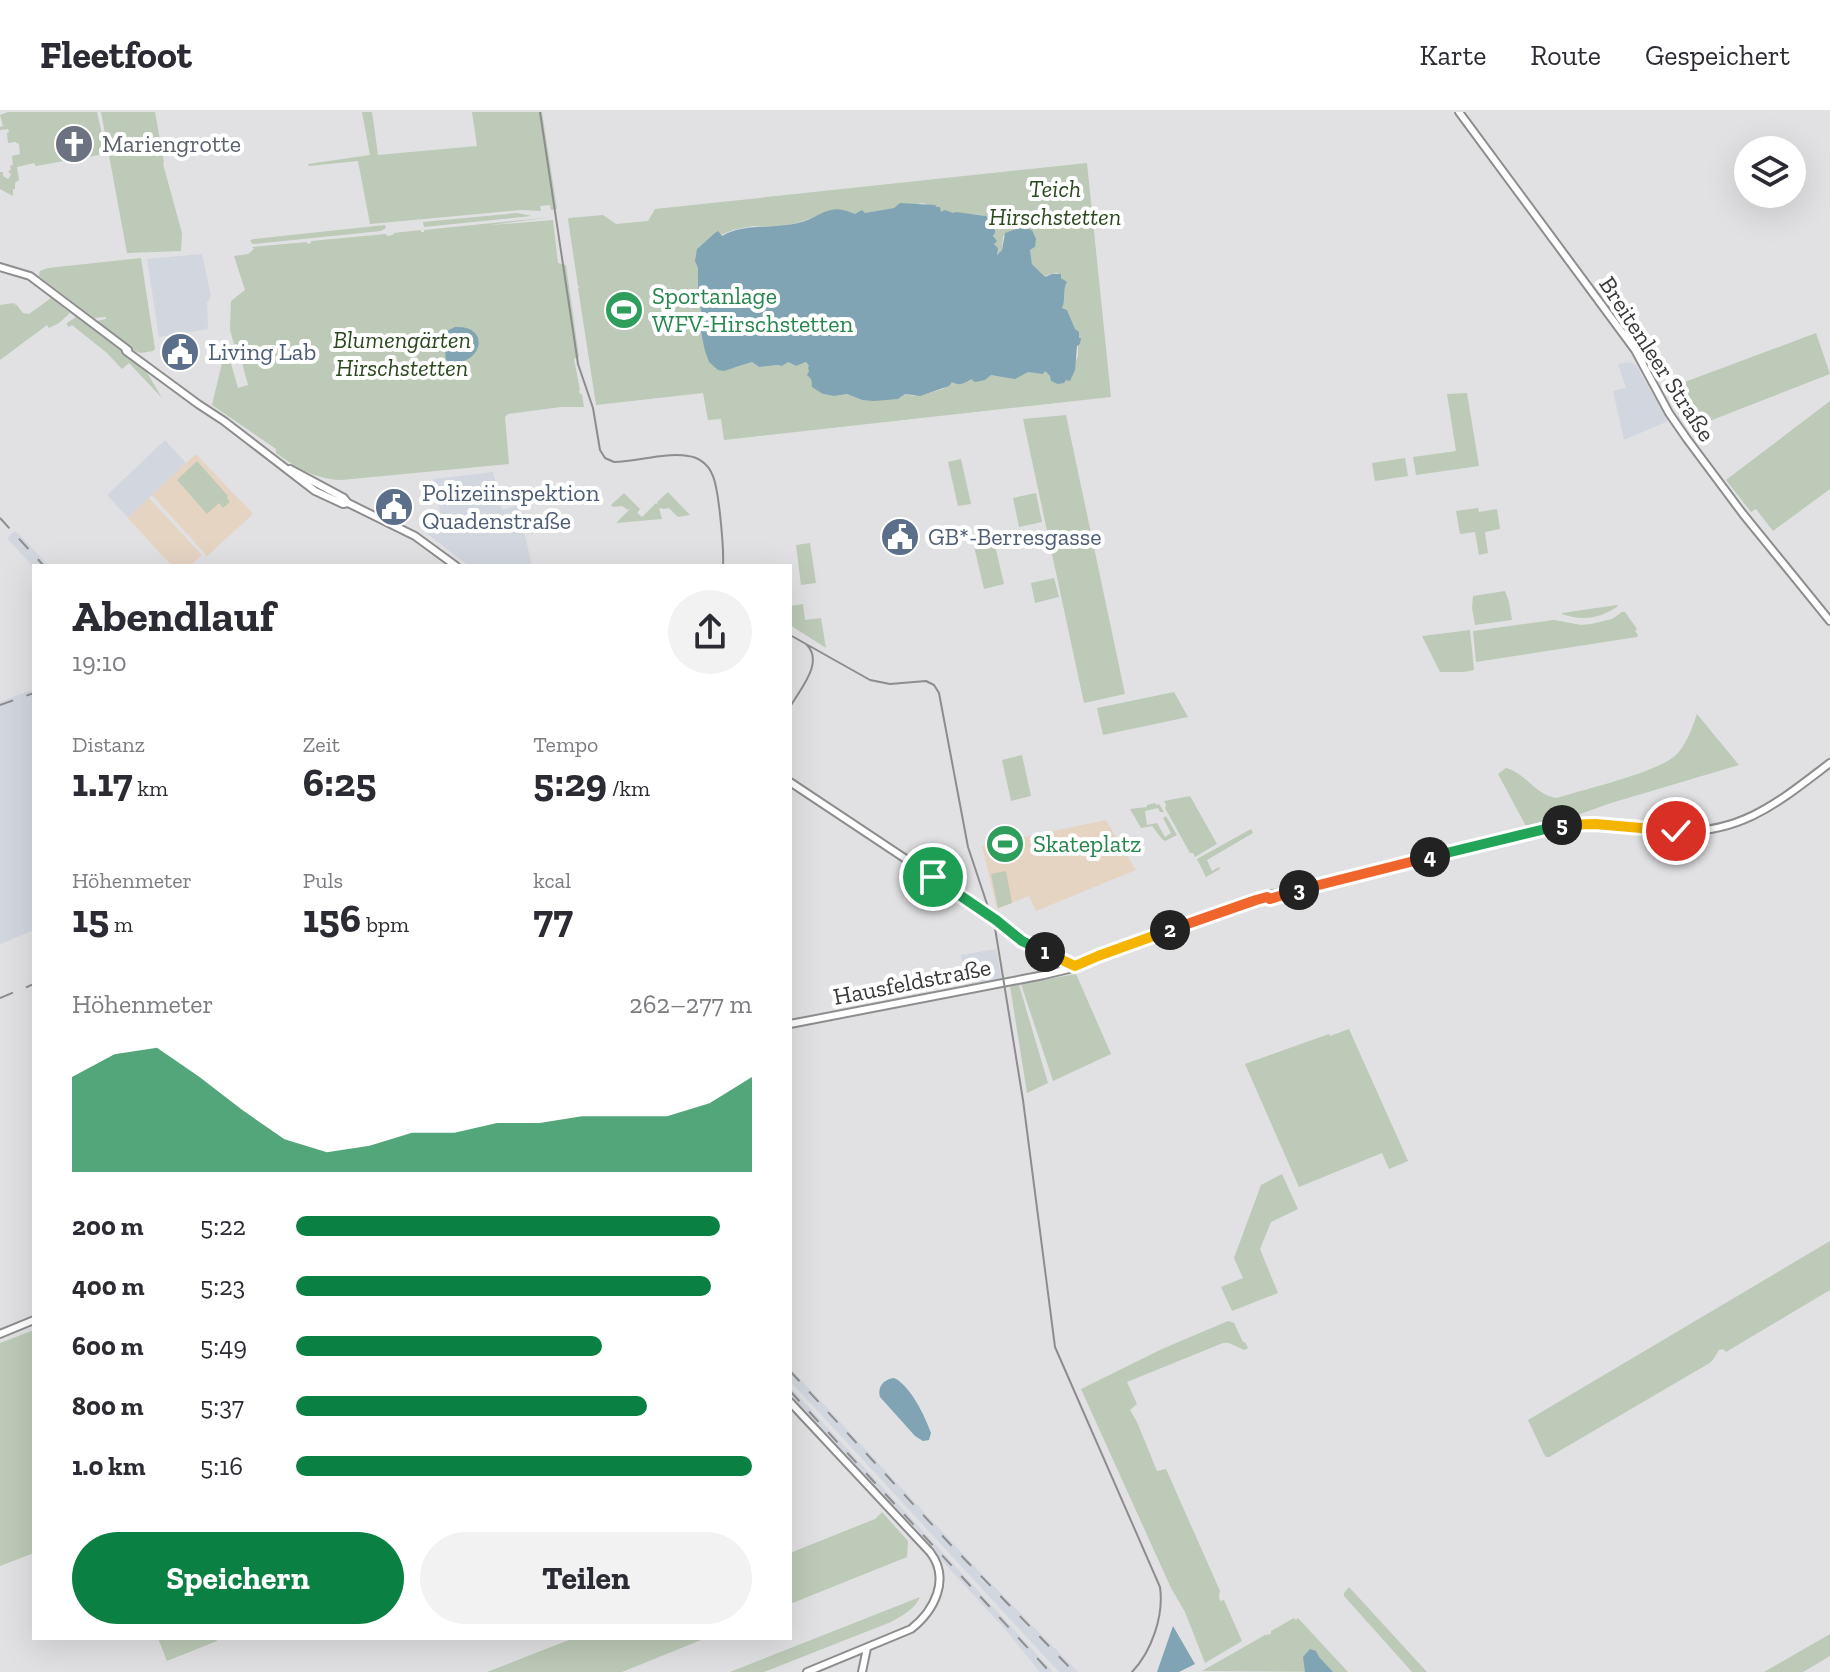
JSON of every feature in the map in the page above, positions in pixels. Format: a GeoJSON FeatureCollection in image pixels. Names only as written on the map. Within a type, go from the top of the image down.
{"type":"FeatureCollection","features":[{"type":"Feature","properties":{"kind":"street","name":"Breitenleer Straße"},"geometry":{"type":"LineString","coordinates":[[1459,112],[1635,350],[1669,413],[1695,450],[1830,621]]}},
{"type":"Feature","properties":{"kind":"street"},"geometry":{"type":"LineString","coordinates":[[0,267],[30,276],[315,491],[408,532],[453,564]]}},
{"type":"Feature","properties":{"kind":"street","name":"Hausfeldstraße"},"geometry":{"type":"LineString","coordinates":[[792,1024],[1019,981],[1075,966],[1267,897],[1270,899],[1556,826],[1595,824],[1691,831],[1718,828],[1774,806],[1830,763]]}},
{"type":"Feature","properties":{"kind":"street"},"geometry":{"type":"LineString","coordinates":[[792,783],[991,916],[1022,941],[1075,966]]}},
{"type":"Feature","properties":{"kind":"street"},"geometry":{"type":"LineString","coordinates":[[0,1334],[32,1321]]}},
{"type":"Feature","properties":{"kind":"street"},"geometry":{"type":"LineString","coordinates":[[792,1404],[934,1557],[940,1582],[930,1611],[921,1621],[899,1635],[807,1672]]}},
{"type":"Feature","properties":{"kind":"street"},"geometry":{"type":"LineString","coordinates":[[862,1672],[867,1648]]}},
{"type":"Feature","properties":{"kind":"shaded area"},"geometry":{"type":"Polygon","coordinates":[[[202,254],[211,296],[207,303],[208,329],[159,337],[147,259],[202,254]]]}},
{"type":"Feature","properties":{"kind":"shaded area"},"geometry":{"type":"Polygon","coordinates":[[[1630,362],[1636,365],[1668,421],[1624,440],[1613,391],[1626,388],[1618,364],[1630,362]]]}},
{"type":"Feature","properties":{"kind":"shaded area"},"geometry":{"type":"Polygon","coordinates":[[[165,440],[186,463],[128,518],[107,495],[165,440]]]}},
{"type":"Feature","properties":{"kind":"shaded area"},"geometry":{"type":"Polygon","coordinates":[[[196,454],[253,514],[207,556],[152,495],[196,454]]]}},
{"type":"Feature","properties":{"kind":"shaded area"},"geometry":{"type":"Polygon","coordinates":[[[493,472],[502,510],[516,506],[519,509],[532,564],[466,564],[425,532],[431,524],[442,521],[433,479],[493,472]]]}},
{"type":"Feature","properties":{"kind":"shaded area"},"geometry":{"type":"Polygon","coordinates":[[[149,498],[202,555],[192,564],[170,564],[128,518],[149,498]]]}},
{"type":"Feature","properties":{"kind":"shaded area"},"geometry":{"type":"Polygon","coordinates":[[[15,531],[47,564],[32,566],[7,538],[15,531]]]}},
{"type":"Feature","properties":{"kind":"shaded area"},"geometry":{"type":"Polygon","coordinates":[[[32,690],[32,931],[0,944],[0,702],[32,690]]]}},
{"type":"Feature","properties":{"kind":"shaded area"},"geometry":{"type":"Polygon","coordinates":[[[1106,820],[1136,870],[1036,911],[1029,896],[997,909],[982,846],[1106,820]]]}},
{"type":"Feature","properties":{"kind":"shaded area"},"geometry":{"type":"Polygon","coordinates":[[[996,949],[1002,982],[966,990],[961,955],[996,949]]]}},
{"type":"Feature","properties":{"kind":"shaded area"},"geometry":{"type":"Polygon","coordinates":[[[792,1370],[976,1568],[1078,1672],[1059,1672],[792,1383],[792,1370]]]}},
{"type":"Feature","properties":{"kind":"shaded area"},"geometry":{"type":"Polygon","coordinates":[[[792,1389],[1053,1672],[1040,1672],[1005,1629],[792,1399],[792,1389]]]}},
{"type":"Feature","properties":{"kind":"green space"},"geometry":{"type":"Polygon","coordinates":[[[8,112],[97,112],[104,154],[17,167],[19,180],[15,183],[13,196],[0,189],[0,172],[8,179],[11,175],[8,171],[13,165],[12,156],[20,154],[19,144],[8,143],[8,129],[0,130],[3,126],[0,115],[8,112]]]}},
{"type":"Feature","properties":{"kind":"green space"},"geometry":{"type":"Polygon","coordinates":[[[101,112],[155,112],[163,164],[182,233],[181,251],[127,253],[101,112]]]}},
{"type":"Feature","properties":{"kind":"green space"},"geometry":{"type":"Polygon","coordinates":[[[362,112],[372,112],[378,155],[477,146],[472,112],[542,112],[557,209],[551,210],[550,205],[540,206],[541,211],[521,210],[370,224],[358,161],[308,164],[370,155],[362,112]]]}},
{"type":"Feature","properties":{"kind":"green space","name":"Teich Hirschstetten"},"geometry":{"type":"Polygon","coordinates":[[[1087,163],[1111,397],[724,440],[721,419],[708,420],[703,393],[596,405],[568,219],[603,215],[616,224],[648,221],[655,209],[1087,163]],[[923,203],[855,215],[831,210],[801,222],[733,230],[706,241],[698,248],[703,319],[701,332],[709,362],[734,368],[752,362],[759,367],[782,366],[788,362],[796,366],[806,362],[811,383],[823,394],[847,394],[862,400],[898,399],[905,394],[913,396],[943,389],[952,381],[991,375],[1009,376],[1028,371],[1045,371],[1050,376],[1066,380],[1078,356],[1078,338],[1067,310],[1062,308],[1067,282],[1057,273],[1045,278],[1032,264],[1030,250],[1035,247],[1017,228],[1003,236],[1002,250],[996,254],[998,248],[994,244],[994,227],[986,216],[945,213],[923,203]]]}},
{"type":"Feature","properties":{"kind":"green space"},"geometry":{"type":"Polygon","coordinates":[[[517,213],[532,216],[424,227],[423,222],[517,213]]]}},
{"type":"Feature","properties":{"kind":"green space","name":"Blumengärten Hirschstetten"},"geometry":{"type":"Polygon","coordinates":[[[552,217],[492,225],[553,220],[558,263],[566,265],[579,357],[574,359],[584,407],[508,414],[505,417],[509,464],[341,480],[323,477],[291,463],[276,453],[276,449],[212,405],[226,346],[238,388],[248,385],[230,330],[231,301],[245,290],[234,256],[248,254],[254,249],[252,247],[387,236],[552,217]]]}},
{"type":"Feature","properties":{"kind":"green space"},"geometry":{"type":"Polygon","coordinates":[[[385,225],[386,228],[381,231],[253,244],[250,241],[253,239],[385,225]]]}},
{"type":"Feature","properties":{"kind":"green space"},"geometry":{"type":"Polygon","coordinates":[[[141,258],[153,351],[135,351],[97,321],[106,317],[94,318],[39,276],[40,271],[48,268],[141,258]]]}},
{"type":"Feature","properties":{"kind":"green space"},"geometry":{"type":"Polygon","coordinates":[[[51,298],[70,313],[59,323],[49,328],[47,325],[0,360],[0,305],[14,303],[16,307],[15,303],[23,313],[29,314],[51,298]]]}},
{"type":"Feature","properties":{"kind":"green space"},"geometry":{"type":"Polygon","coordinates":[[[76,317],[145,369],[162,398],[129,363],[122,369],[72,325],[69,327],[67,323],[76,317]]]}},
{"type":"Feature","properties":{"kind":"green space"},"geometry":{"type":"Polygon","coordinates":[[[1816,333],[1830,374],[1689,429],[1666,392],[1682,383],[1816,333]]]}},
{"type":"Feature","properties":{"kind":"green space"},"geometry":{"type":"Polygon","coordinates":[[[1467,393],[1479,466],[1416,475],[1413,457],[1456,451],[1447,394],[1467,393]]]}},
{"type":"Feature","properties":{"kind":"green space"},"geometry":{"type":"Polygon","coordinates":[[[1830,401],[1830,489],[1773,531],[1756,509],[1751,512],[1726,480],[1830,401]]]}},
{"type":"Feature","properties":{"kind":"green space"},"geometry":{"type":"Polygon","coordinates":[[[1066,415],[1125,694],[1084,703],[1023,419],[1066,415]]]}},
{"type":"Feature","properties":{"kind":"green space"},"geometry":{"type":"Polygon","coordinates":[[[1405,458],[1408,476],[1375,481],[1372,463],[1405,458]]]}},
{"type":"Feature","properties":{"kind":"green space"},"geometry":{"type":"Polygon","coordinates":[[[961,459],[971,504],[958,506],[948,462],[961,459]]]}},
{"type":"Feature","properties":{"kind":"green space"},"geometry":{"type":"Polygon","coordinates":[[[197,461],[230,502],[223,508],[219,503],[207,514],[177,480],[197,461]]]}},
{"type":"Feature","properties":{"kind":"green space"},"geometry":{"type":"Polygon","coordinates":[[[668,492],[690,515],[678,517],[669,508],[659,508],[662,519],[616,523],[632,507],[628,510],[611,505],[624,493],[640,509],[637,513],[642,517],[656,503],[658,505],[657,502],[668,492]]]}},
{"type":"Feature","properties":{"kind":"green space"},"geometry":{"type":"Polygon","coordinates":[[[1036,493],[1042,522],[1019,527],[1013,498],[1036,493]]]}},
{"type":"Feature","properties":{"kind":"green space"},"geometry":{"type":"Polygon","coordinates":[[[1478,508],[1479,512],[1497,509],[1500,529],[1485,532],[1488,553],[1479,555],[1475,532],[1460,534],[1456,511],[1478,508]]]}},
{"type":"Feature","properties":{"kind":"green space"},"geometry":{"type":"Polygon","coordinates":[[[993,537],[1004,584],[984,589],[973,542],[993,537]]]}},
{"type":"Feature","properties":{"kind":"green space"},"geometry":{"type":"Polygon","coordinates":[[[810,543],[816,583],[801,585],[796,545],[810,543]]]}},
{"type":"Feature","properties":{"kind":"green space"},"geometry":{"type":"Polygon","coordinates":[[[1054,578],[1059,597],[1035,603],[1031,583],[1054,578]]]}},
{"type":"Feature","properties":{"kind":"green space"},"geometry":{"type":"Polygon","coordinates":[[[1505,591],[1512,620],[1475,625],[1473,596],[1505,591]]]}},
{"type":"Feature","properties":{"kind":"green space"},"geometry":{"type":"Polygon","coordinates":[[[803,604],[805,620],[821,618],[826,648],[792,626],[792,606],[803,604]]]}},
{"type":"Feature","properties":{"kind":"green space"},"geometry":{"type":"Polygon","coordinates":[[[1617,605],[1591,618],[1562,614],[1562,613],[1617,605]]]}},
{"type":"Feature","properties":{"kind":"green space"},"geometry":{"type":"Polygon","coordinates":[[[1622,612],[1637,629],[1637,637],[1476,662],[1473,631],[1554,620],[1591,624],[1612,619],[1622,612]]]}},
{"type":"Feature","properties":{"kind":"green space"},"geometry":{"type":"Polygon","coordinates":[[[1470,630],[1474,670],[1440,672],[1422,636],[1470,630]]]}},
{"type":"Feature","properties":{"kind":"green space"},"geometry":{"type":"Polygon","coordinates":[[[1174,692],[1188,717],[1103,735],[1097,708],[1174,692]]]}},
{"type":"Feature","properties":{"kind":"green space"},"geometry":{"type":"Polygon","coordinates":[[[1697,714],[1739,765],[1528,830],[1498,774],[1506,768],[1543,793],[1557,798],[1622,779],[1656,767],[1678,753],[1697,714]]]}},
{"type":"Feature","properties":{"kind":"green space"},"geometry":{"type":"Polygon","coordinates":[[[1022,755],[1031,796],[1011,801],[1002,760],[1022,755]]]}},
{"type":"Feature","properties":{"kind":"green space"},"geometry":{"type":"Polygon","coordinates":[[[1190,796],[1217,844],[1195,857],[1165,808],[1164,801],[1190,796]]]}},
{"type":"Feature","properties":{"kind":"green space"},"geometry":{"type":"Polygon","coordinates":[[[1155,803],[1164,812],[1158,808],[1145,811],[1147,825],[1157,823],[1165,837],[1171,833],[1163,818],[1166,816],[1177,835],[1165,841],[1152,826],[1141,828],[1130,809],[1155,803]]]}},
{"type":"Feature","properties":{"kind":"green space"},"geometry":{"type":"Polygon","coordinates":[[[1251,829],[1253,833],[1207,860],[1212,871],[1220,869],[1206,877],[1197,859],[1251,829]]]}},
{"type":"Feature","properties":{"kind":"green space"},"geometry":{"type":"Polygon","coordinates":[[[1006,871],[1012,903],[998,908],[991,874],[1006,871]]]}},
{"type":"Feature","properties":{"kind":"green space"},"geometry":{"type":"Polygon","coordinates":[[[1076,974],[1111,1054],[1053,1081],[1021,984],[1076,974]]]}},
{"type":"Feature","properties":{"kind":"green space"},"geometry":{"type":"Polygon","coordinates":[[[1019,985],[1048,1083],[1027,1093],[1010,986],[1019,985]]]}},
{"type":"Feature","properties":{"kind":"green space"},"geometry":{"type":"Polygon","coordinates":[[[1349,1029],[1408,1161],[1389,1169],[1382,1153],[1299,1187],[1245,1064],[1349,1029]]]}},
{"type":"Feature","properties":{"kind":"green space"},"geometry":{"type":"Polygon","coordinates":[[[1282,1174],[1298,1209],[1271,1222],[1260,1249],[1278,1293],[1232,1311],[1221,1287],[1243,1278],[1234,1258],[1261,1185],[1282,1174]]]}},
{"type":"Feature","properties":{"kind":"green space"},"geometry":{"type":"Polygon","coordinates":[[[1830,1241],[1830,1290],[1726,1352],[1719,1350],[1708,1364],[1546,1457],[1528,1420],[1830,1241]]]}},
{"type":"Feature","properties":{"kind":"green space"},"geometry":{"type":"Polygon","coordinates":[[[1228,1321],[1234,1323],[1248,1348],[1244,1350],[1223,1343],[1127,1382],[1137,1404],[1130,1410],[1157,1471],[1166,1469],[1220,1591],[1220,1601],[1224,1600],[1242,1641],[1205,1663],[1185,1612],[1171,1588],[1081,1389],[1228,1321]]]}},
{"type":"Feature","properties":{"kind":"green space"},"geometry":{"type":"Polygon","coordinates":[[[32,1331],[32,1554],[0,1566],[0,1343],[32,1331]]]}},
{"type":"Feature","properties":{"kind":"green space"},"geometry":{"type":"Polygon","coordinates":[[[882,1512],[908,1541],[907,1557],[792,1603],[792,1552],[875,1519],[882,1512]]]}},
{"type":"Feature","properties":{"kind":"green space"},"geometry":{"type":"Polygon","coordinates":[[[1349,1587],[1427,1672],[1412,1672],[1344,1596],[1349,1587]]]}},
{"type":"Feature","properties":{"kind":"green space"},"geometry":{"type":"Polygon","coordinates":[[[920,1597],[911,1609],[891,1622],[764,1672],[730,1672],[920,1597]]]}},
{"type":"Feature","properties":{"kind":"green space"},"geometry":{"type":"Polygon","coordinates":[[[1298,1618],[1348,1672],[1202,1671],[1271,1634],[1271,1631],[1298,1618]]]}},
{"type":"Feature","properties":{"kind":"green space"},"geometry":{"type":"Polygon","coordinates":[[[1830,1634],[1830,1656],[1803,1672],[1764,1672],[1830,1634]]]}},
{"type":"Feature","properties":{"kind":"green space"},"geometry":{"type":"Polygon","coordinates":[[[159,1640],[217,1641],[167,1661],[159,1640]]]}},
{"type":"Feature","properties":{"kind":"green space"},"geometry":{"type":"Polygon","coordinates":[[[569,1640],[701,1640],[622,1672],[487,1672],[569,1640]]]}},
{"type":"Feature","properties":{"kind":"water"},"geometry":{"type":"Polygon","coordinates":[[[900,203],[935,205],[940,207],[941,212],[986,216],[994,224],[997,255],[1002,250],[1005,233],[1021,227],[1032,230],[1036,239],[1035,247],[1030,250],[1032,264],[1045,277],[1061,274],[1067,282],[1062,308],[1067,310],[1081,338],[1070,381],[1058,384],[1051,381],[1045,371],[1043,374],[1028,372],[1015,379],[991,375],[975,382],[971,379],[962,384],[952,382],[949,386],[920,396],[905,394],[898,399],[874,401],[847,394],[823,394],[812,387],[806,362],[796,366],[788,362],[782,366],[759,367],[752,362],[724,371],[709,362],[701,332],[703,319],[695,261],[697,249],[715,233],[718,231],[722,236],[741,229],[802,222],[834,209],[855,214],[862,210],[865,213],[894,208],[900,203]]]}},
{"type":"Feature","properties":{"kind":"water"},"geometry":{"type":"Polygon","coordinates":[[[455,327],[467,328],[475,333],[478,340],[474,354],[458,362],[446,360],[443,333],[455,327]]]}},
{"type":"Feature","properties":{"kind":"water"},"geometry":{"type":"Polygon","coordinates":[[[894,1378],[906,1387],[916,1402],[931,1433],[929,1440],[923,1441],[915,1436],[880,1397],[882,1384],[894,1378]]]}},
{"type":"Feature","properties":{"kind":"water"},"geometry":{"type":"Polygon","coordinates":[[[1173,1626],[1195,1664],[1179,1672],[1157,1672],[1173,1626]]]}},
{"type":"Feature","properties":{"kind":"water"},"geometry":{"type":"Polygon","coordinates":[[[1310,1649],[1316,1651],[1333,1672],[1305,1672],[1303,1657],[1310,1649]]]}},
{"type":"Feature","properties":{"kind":"tram line"},"geometry":{"type":"LineString","coordinates":[[540,112],[578,364],[593,408],[600,450],[605,458],[614,462],[679,455],[705,464],[712,474],[717,492],[723,564]]}},
{"type":"Feature","properties":{"kind":"tram line"},"geometry":{"type":"LineString","coordinates":[[792,636],[870,680],[890,684],[926,681],[934,685],[939,693],[968,847],[995,928],[1023,1100],[1055,1347],[1160,1587],[1160,1609],[1155,1632],[1132,1672]]}},
{"type":"Feature","properties":{"kind":"tram line"},"geometry":{"type":"LineString","coordinates":[[792,704],[812,667],[811,651],[806,644]]}},
{"type":"Feature","properties":{"kind":"railway"},"geometry":{"type":"LineString","coordinates":[[0,518],[42,564]]}},
{"type":"Feature","properties":{"kind":"railway"},"geometry":{"type":"LineString","coordinates":[[0,705],[32,694]]}},
{"type":"Feature","properties":{"kind":"railway"},"geometry":{"type":"LineString","coordinates":[[0,998],[32,985]]}},
{"type":"Feature","properties":{"kind":"railway"},"geometry":{"type":"LineString","coordinates":[[792,1373],[1074,1672]]}},
{"type":"Feature","properties":{"kind":"railway"},"geometry":{"type":"LineString","coordinates":[[792,1393],[1050,1672]]}},
{"type":"Feature","properties":{"kind":"place","name":"Mariengrotte"},"geometry":{"type":"Point","coordinates":[74,144]}},
{"type":"Feature","properties":{"kind":"place","name":"Sportanlage WFV-Hirschstetten"},"geometry":{"type":"Point","coordinates":[624,310]}},
{"type":"Feature","properties":{"kind":"place","name":"Living Lab"},"geometry":{"type":"Point","coordinates":[180,352]}},
{"type":"Feature","properties":{"kind":"place","name":"Polizeiinspektion Quadenstraße"},"geometry":{"type":"Point","coordinates":[394,507]}},
{"type":"Feature","properties":{"kind":"place","name":"GB*-Berresgasse"},"geometry":{"type":"Point","coordinates":[900,537]}},
{"type":"Feature","properties":{"kind":"place","name":"Skateplatz"},"geometry":{"type":"Point","coordinates":[1005,844]}},
{"type":"Feature","properties":{"kind":"route"},"geometry":{"type":"LineString","coordinates":[[933,877],[1022,941],[1075,966],[1256,900],[1556,826],[1595,824],[1676,831]]}}]}
